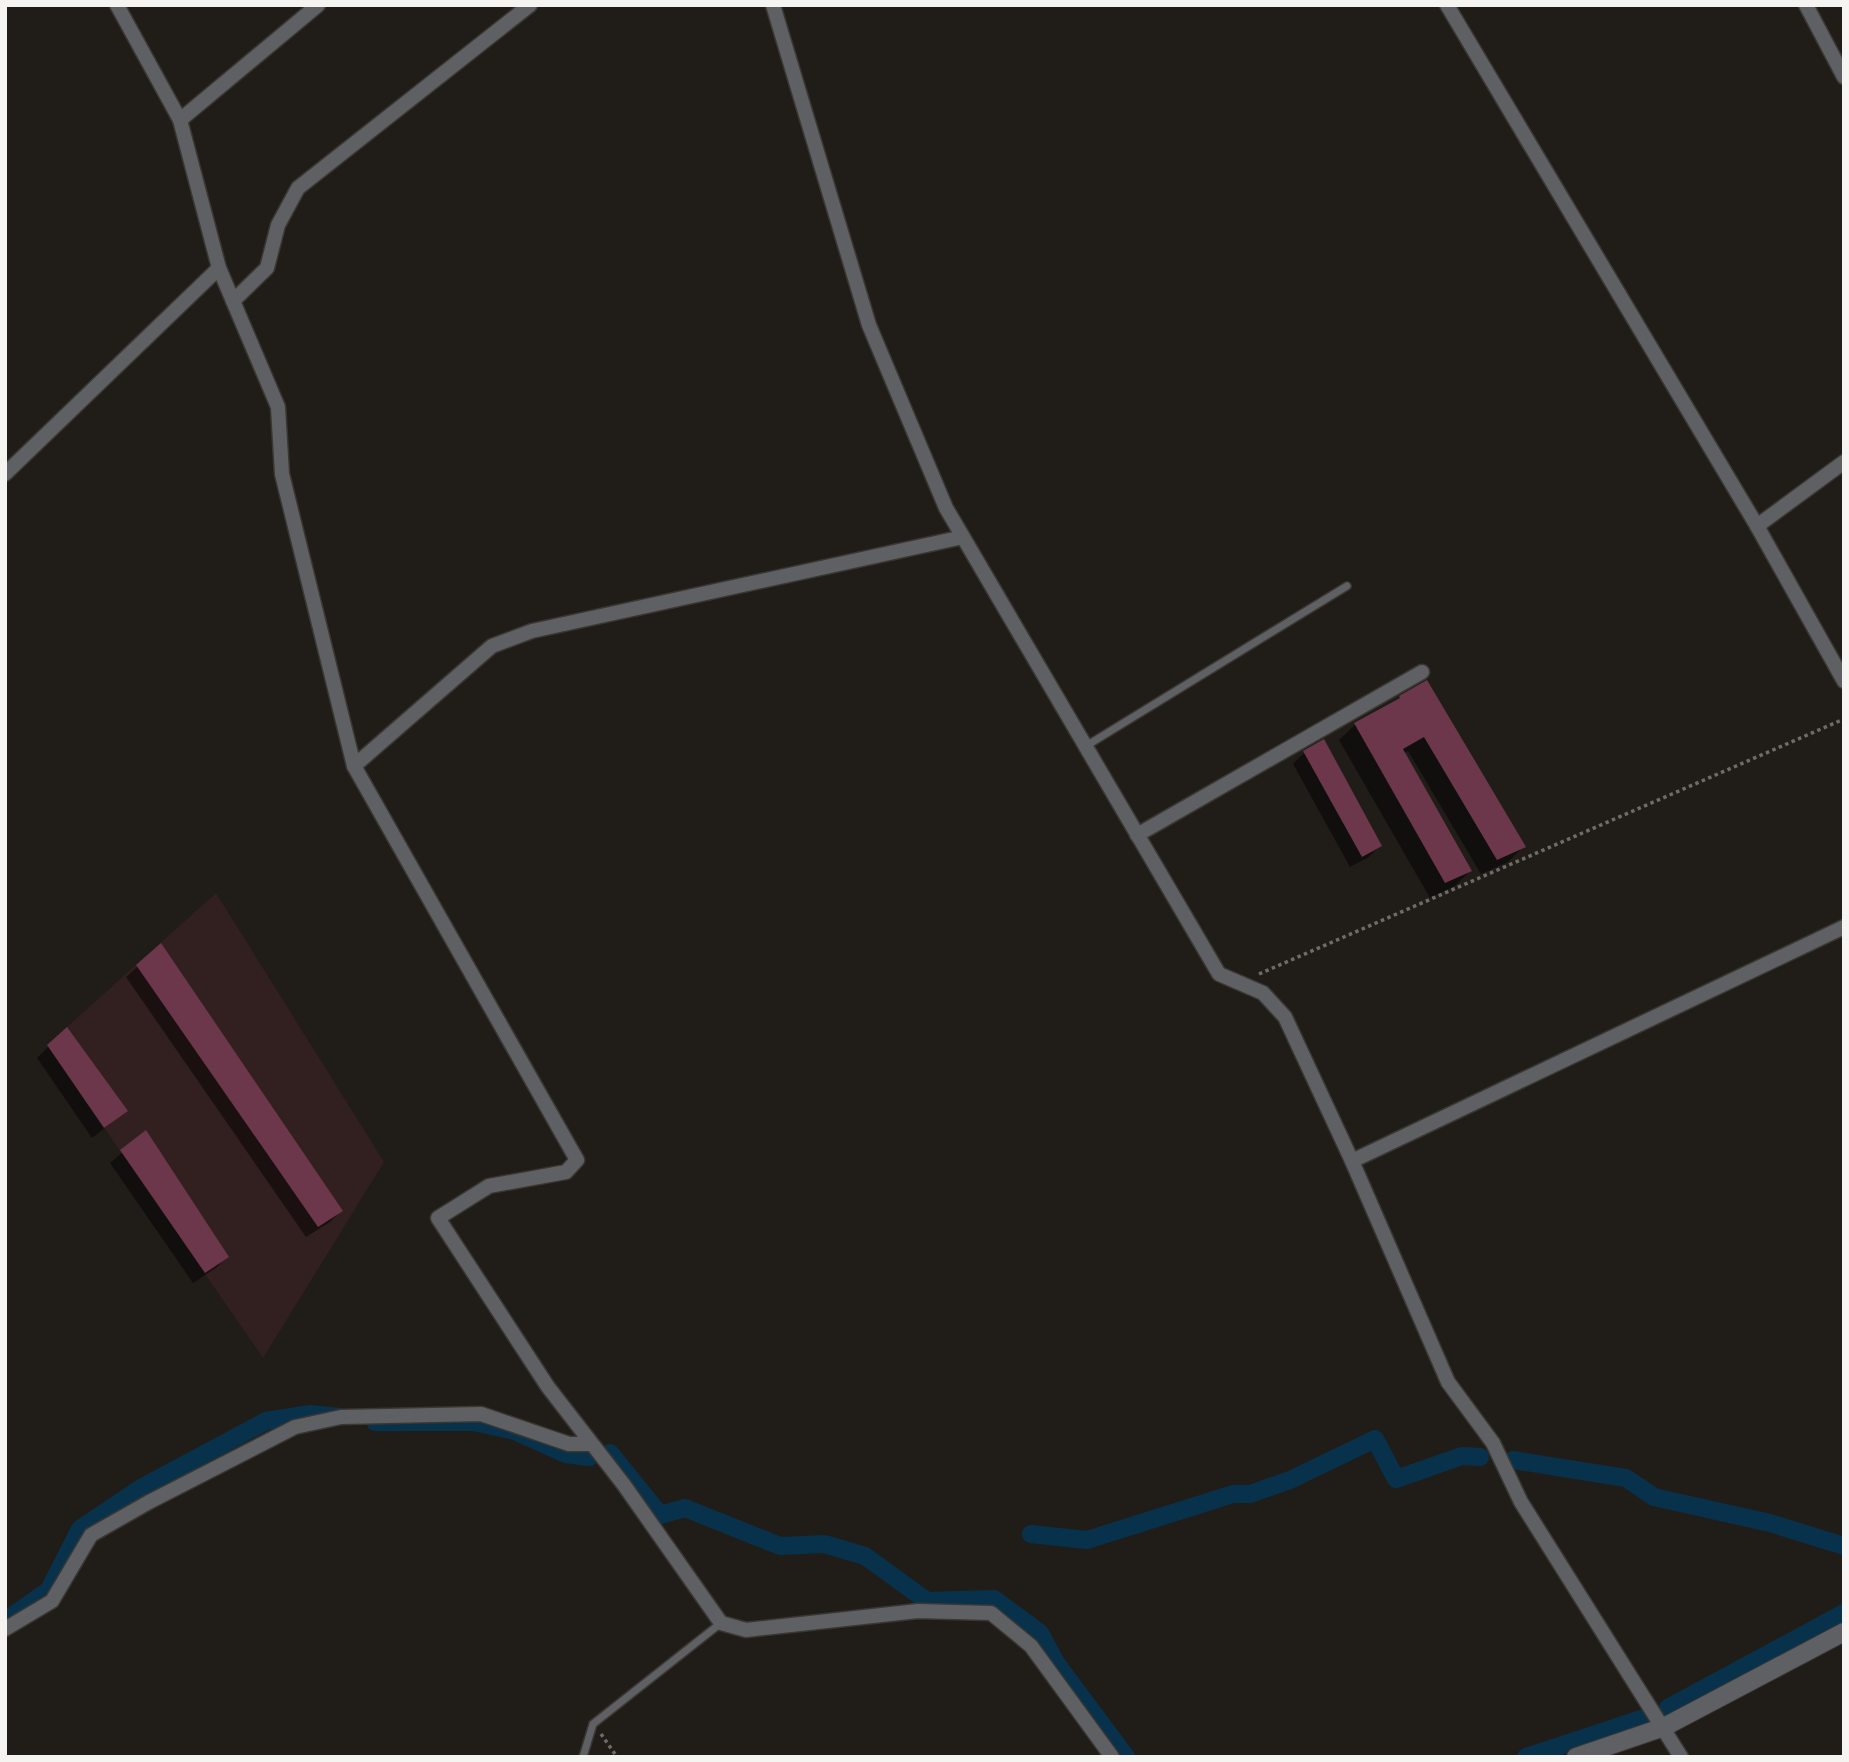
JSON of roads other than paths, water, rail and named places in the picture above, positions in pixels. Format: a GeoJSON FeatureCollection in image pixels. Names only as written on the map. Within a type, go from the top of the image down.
{"type":"FeatureCollection","features":[{"type":"Feature","properties":{"kind":"street"},"geometry":{"type":"LineString","coordinates":[[117,5],[180,120],[219,268],[278,407],[282,474],[354,766],[577,1160],[566,1172],[489,1186],[438,1218],[548,1387],[624,1485],[721,1623],[746,1630],[918,1611],[991,1613],[1031,1646],[1112,1757]]}},
{"type":"Feature","properties":{"kind":"street"},"geometry":{"type":"LineString","coordinates":[[180,120],[318,5]]}},
{"type":"Feature","properties":{"kind":"street"},"geometry":{"type":"LineString","coordinates":[[233,301],[267,268],[278,225],[298,188],[530,5]]}},
{"type":"Feature","properties":{"kind":"street"},"geometry":{"type":"LineString","coordinates":[[773,5],[869,325],[946,508],[1219,974],[1263,993],[1285,1017],[1352,1161],[1448,1382],[1493,1443],[1521,1502],[1681,1757]]}},
{"type":"Feature","properties":{"kind":"street"},"geometry":{"type":"LineString","coordinates":[[1447,5],[1757,526],[1844,681]]}},
{"type":"Feature","properties":{"kind":"street"},"geometry":{"type":"LineString","coordinates":[[1806,5],[1844,77]]}},
{"type":"Feature","properties":{"kind":"street"},"geometry":{"type":"LineString","coordinates":[[5,474],[219,268]]}},
{"type":"Feature","properties":{"kind":"street"},"geometry":{"type":"LineString","coordinates":[[1757,526],[1844,462]]}},
{"type":"Feature","properties":{"kind":"street"},"geometry":{"type":"LineString","coordinates":[[354,766],[492,646],[522,635],[963,537]]}},
{"type":"Feature","properties":{"kind":"street"},"geometry":{"type":"LineString","coordinates":[[1137,835],[1422,672]]}},
{"type":"Feature","properties":{"kind":"street"},"geometry":{"type":"LineString","coordinates":[[1352,1161],[1844,927]]}},
{"type":"Feature","properties":{"kind":"street"},"geometry":{"type":"LineString","coordinates":[[5,1629],[52,1601],[91,1535],[295,1427],[341,1417],[481,1413],[569,1444],[592,1444]]}},
{"type":"Feature","properties":{"kind":"street"},"geometry":{"type":"LineString","coordinates":[[1576,1757],[1664,1727],[1844,1632]]}},
{"type":"Feature","properties":{"kind":"lane"},"geometry":{"type":"LineString","coordinates":[[1086,746],[1347,586]]}},
{"type":"Feature","properties":{"kind":"lane"},"geometry":{"type":"LineString","coordinates":[[583,1757],[593,1724],[721,1623]]}},
{"type":"Feature","properties":{"kind":"waterway"},"geometry":{"type":"LineString","coordinates":[[5,1621],[49,1590],[80,1529],[141,1488],[266,1421],[310,1414],[340,1417]]}},
{"type":"Feature","properties":{"kind":"waterway"},"geometry":{"type":"LineString","coordinates":[[375,1422],[474,1422],[515,1431],[566,1454],[589,1457]]}},
{"type":"Feature","properties":{"kind":"waterway"},"geometry":{"type":"LineString","coordinates":[[1031,1534],[1087,1540],[1233,1494],[1250,1494],[1290,1480],[1375,1439],[1396,1479],[1462,1456],[1480,1457]]}},
{"type":"Feature","properties":{"kind":"waterway"},"geometry":{"type":"LineString","coordinates":[[610,1453],[660,1515],[685,1508],[780,1546],[824,1544],[865,1556],[927,1601],[994,1599],[1040,1633],[1056,1663],[1126,1757]]}},
{"type":"Feature","properties":{"kind":"waterway"},"geometry":{"type":"LineString","coordinates":[[1513,1460],[1626,1478],[1654,1497],[1770,1523],[1844,1546]]}},
{"type":"Feature","properties":{"kind":"waterway"},"geometry":{"type":"LineString","coordinates":[[1668,1708],[1844,1613]]}},
{"type":"Feature","properties":{"kind":"waterway"},"geometry":{"type":"LineString","coordinates":[[1526,1757],[1641,1719]]}}]}
